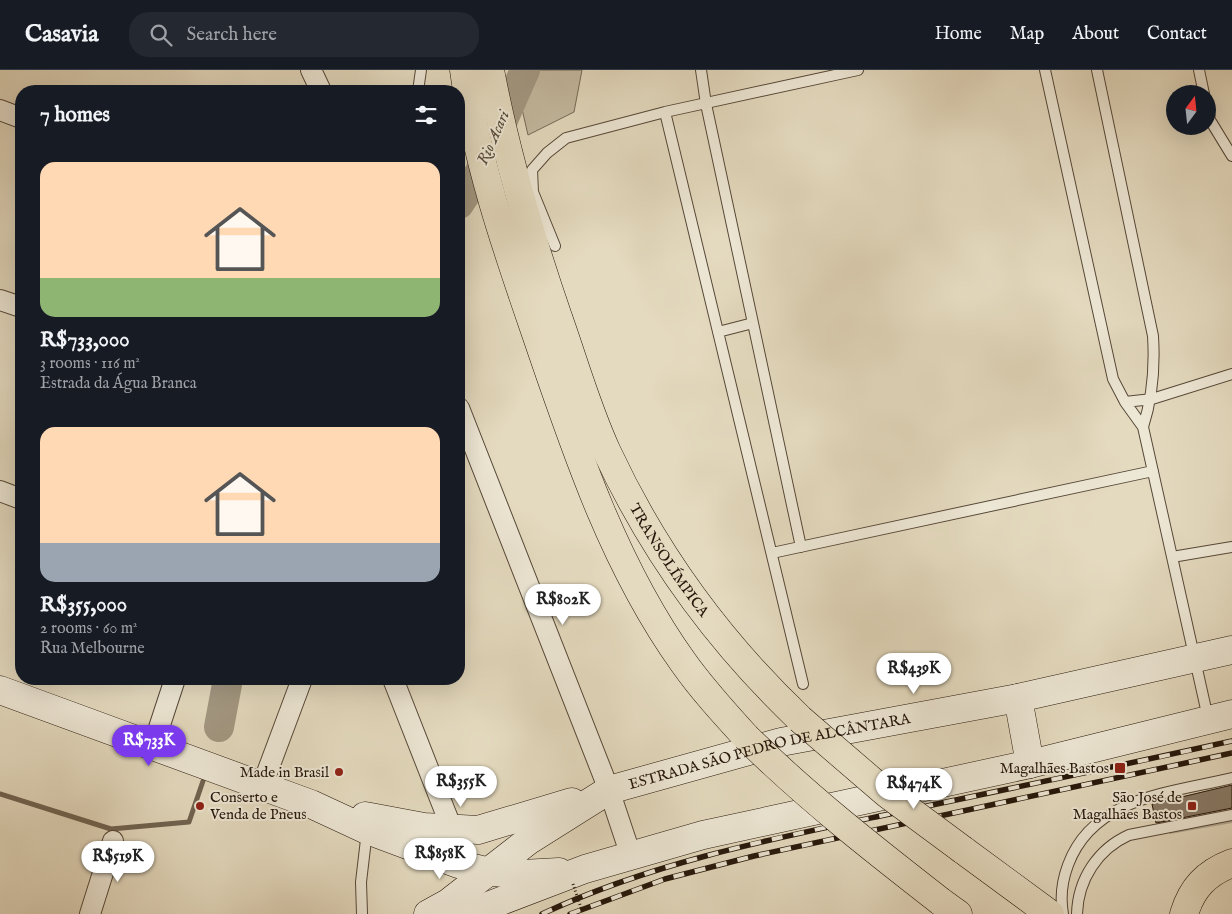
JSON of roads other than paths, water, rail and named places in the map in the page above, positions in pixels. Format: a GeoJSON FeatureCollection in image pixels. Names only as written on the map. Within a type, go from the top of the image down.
{"type":"FeatureCollection","features":[{"type":"Feature","properties":{"kind":"highway"},"geometry":{"type":"LineString","coordinates":[[464,70],[476,141],[499,228],[588,479],[620,551],[649,609],[682,662],[746,737],[784,774],[845,828],[949,907]]}},
{"type":"Feature","properties":{"kind":"highway","name":"TRANSOLÍMPICA"},"geometry":{"type":"LineString","coordinates":[[490,70],[498,115],[517,186],[543,272],[587,398],[607,451],[647,527],[683,584],[722,637],[767,688],[800,719],[886,793],[1050,914]]}},
{"type":"Feature","properties":{"kind":"highway"},"geometry":{"type":"LineString","coordinates":[[1184,914],[1189,896],[1207,877],[1219,868],[1232,863]]}},
{"type":"Feature","properties":{"kind":"street"},"geometry":{"type":"LineString","coordinates":[[311,70],[318,85]]}},
{"type":"Feature","properties":{"kind":"street"},"geometry":{"type":"LineString","coordinates":[[0,110],[15,116]]}},
{"type":"Feature","properties":{"kind":"street"},"geometry":{"type":"LineString","coordinates":[[0,300],[15,305]]}},
{"type":"Feature","properties":{"kind":"street"},"geometry":{"type":"LineString","coordinates":[[466,445],[609,790],[631,856]]}},
{"type":"Feature","properties":{"kind":"street"},"geometry":{"type":"LineString","coordinates":[[0,491],[15,497]]}},
{"type":"Feature","properties":{"kind":"street","name":"ESTRADA SÃO PEDRO DE ALCÂNTARA"},"geometry":{"type":"LineString","coordinates":[[428,914],[448,903],[528,841],[609,790],[781,742],[1018,698],[1232,650]]}},
{"type":"Feature","properties":{"kind":"street"},"geometry":{"type":"LineString","coordinates":[[153,746],[173,685]]}},
{"type":"Feature","properties":{"kind":"street"},"geometry":{"type":"LineString","coordinates":[[262,786],[300,685]]}},
{"type":"Feature","properties":{"kind":"street"},"geometry":{"type":"LineString","coordinates":[[395,685],[452,830]]}},
{"type":"Feature","properties":{"kind":"street"},"geometry":{"type":"LineString","coordinates":[[0,690],[311,804],[367,830],[418,850],[490,872],[579,877]]}},
{"type":"Feature","properties":{"kind":"street"},"geometry":{"type":"LineString","coordinates":[[1018,698],[1030,764]]}},
{"type":"Feature","properties":{"kind":"street"},"geometry":{"type":"LineString","coordinates":[[467,914],[579,877],[631,856],[703,835],[1030,764],[1220,717]]}},
{"type":"Feature","properties":{"kind":"street"},"geometry":{"type":"LineString","coordinates":[[311,804],[395,822],[452,830],[478,830],[609,790]]}},
{"type":"Feature","properties":{"kind":"street"},"geometry":{"type":"LineString","coordinates":[[90,914],[113,841]]}},
{"type":"Feature","properties":{"kind":"lane"},"geometry":{"type":"LineString","coordinates":[[419,85],[421,70]]}},
{"type":"Feature","properties":{"kind":"lane"},"geometry":{"type":"LineString","coordinates":[[701,70],[706,104],[801,547]]}},
{"type":"Feature","properties":{"kind":"lane"},"geometry":{"type":"LineString","coordinates":[[555,246],[534,192],[532,170],[547,153],[566,138],[665,112],[858,70]]}},
{"type":"Feature","properties":{"kind":"lane"},"geometry":{"type":"LineString","coordinates":[[1045,70],[1113,379],[1125,402],[1144,427],[1195,658],[1220,717]]}},
{"type":"Feature","properties":{"kind":"lane"},"geometry":{"type":"LineString","coordinates":[[1097,70],[1153,336],[1155,369],[1152,399],[1144,427]]}},
{"type":"Feature","properties":{"kind":"lane"},"geometry":{"type":"LineString","coordinates":[[1199,70],[1202,85]]}},
{"type":"Feature","properties":{"kind":"lane"},"geometry":{"type":"LineString","coordinates":[[665,112],[803,684]]}},
{"type":"Feature","properties":{"kind":"lane"},"geometry":{"type":"LineString","coordinates":[[1216,130],[1232,156]]}},
{"type":"Feature","properties":{"kind":"lane"},"geometry":{"type":"LineString","coordinates":[[718,332],[753,322]]}},
{"type":"Feature","properties":{"kind":"lane"},"geometry":{"type":"LineString","coordinates":[[1125,402],[1152,399],[1232,374]]}},
{"type":"Feature","properties":{"kind":"lane"},"geometry":{"type":"LineString","coordinates":[[772,553],[1153,471]]}},
{"type":"Feature","properties":{"kind":"lane"},"geometry":{"type":"LineString","coordinates":[[1172,557],[1232,547]]}},
{"type":"Feature","properties":{"kind":"lane"},"geometry":{"type":"LineString","coordinates":[[1063,914],[1061,900],[1064,876],[1072,854],[1086,832],[1105,816],[1131,803],[1232,778]]}},
{"type":"Feature","properties":{"kind":"lane"},"geometry":{"type":"LineString","coordinates":[[1078,914],[1081,889],[1090,869],[1114,842],[1129,835],[1232,814]]}},
{"type":"Feature","properties":{"kind":"lane"},"geometry":{"type":"LineString","coordinates":[[362,914],[361,882],[367,830]]}},
{"type":"Feature","properties":{"kind":"waterway","name":"Rio Acari"},"geometry":{"type":"LineString","coordinates":[[465,195],[480,172],[525,70]]}},
{"type":"Feature","properties":{"kind":"waterway","name":"Rio Acari"},"geometry":{"type":"LineString","coordinates":[[219,727],[227,685]]}},
{"type":"Feature","properties":{"kind":"waterway"},"geometry":{"type":"LineString","coordinates":[[0,794],[111,829],[189,822],[203,781]]}},
{"type":"Feature","properties":{"kind":"railway"},"geometry":{"type":"LineString","coordinates":[[542,914],[624,881],[666,867],[751,844],[1232,741]]}},
{"type":"Feature","properties":{"kind":"railway"},"geometry":{"type":"LineString","coordinates":[[570,914],[665,879],[754,856],[1232,753]]}},
{"type":"Feature","properties":{"kind":"place","name":"Magalhães Bastos"},"geometry":{"type":"Point","coordinates":[1120,768]}},
{"type":"Feature","properties":{"kind":"place","name":"Made in Brasil"},"geometry":{"type":"Point","coordinates":[339,772]}},
{"type":"Feature","properties":{"kind":"place","name":"Conserto e Venda de Pneus"},"geometry":{"type":"Point","coordinates":[200,806]}},
{"type":"Feature","properties":{"kind":"place","name":"São José de Magalhães Bastos"},"geometry":{"type":"Point","coordinates":[1192,806]}}]}
